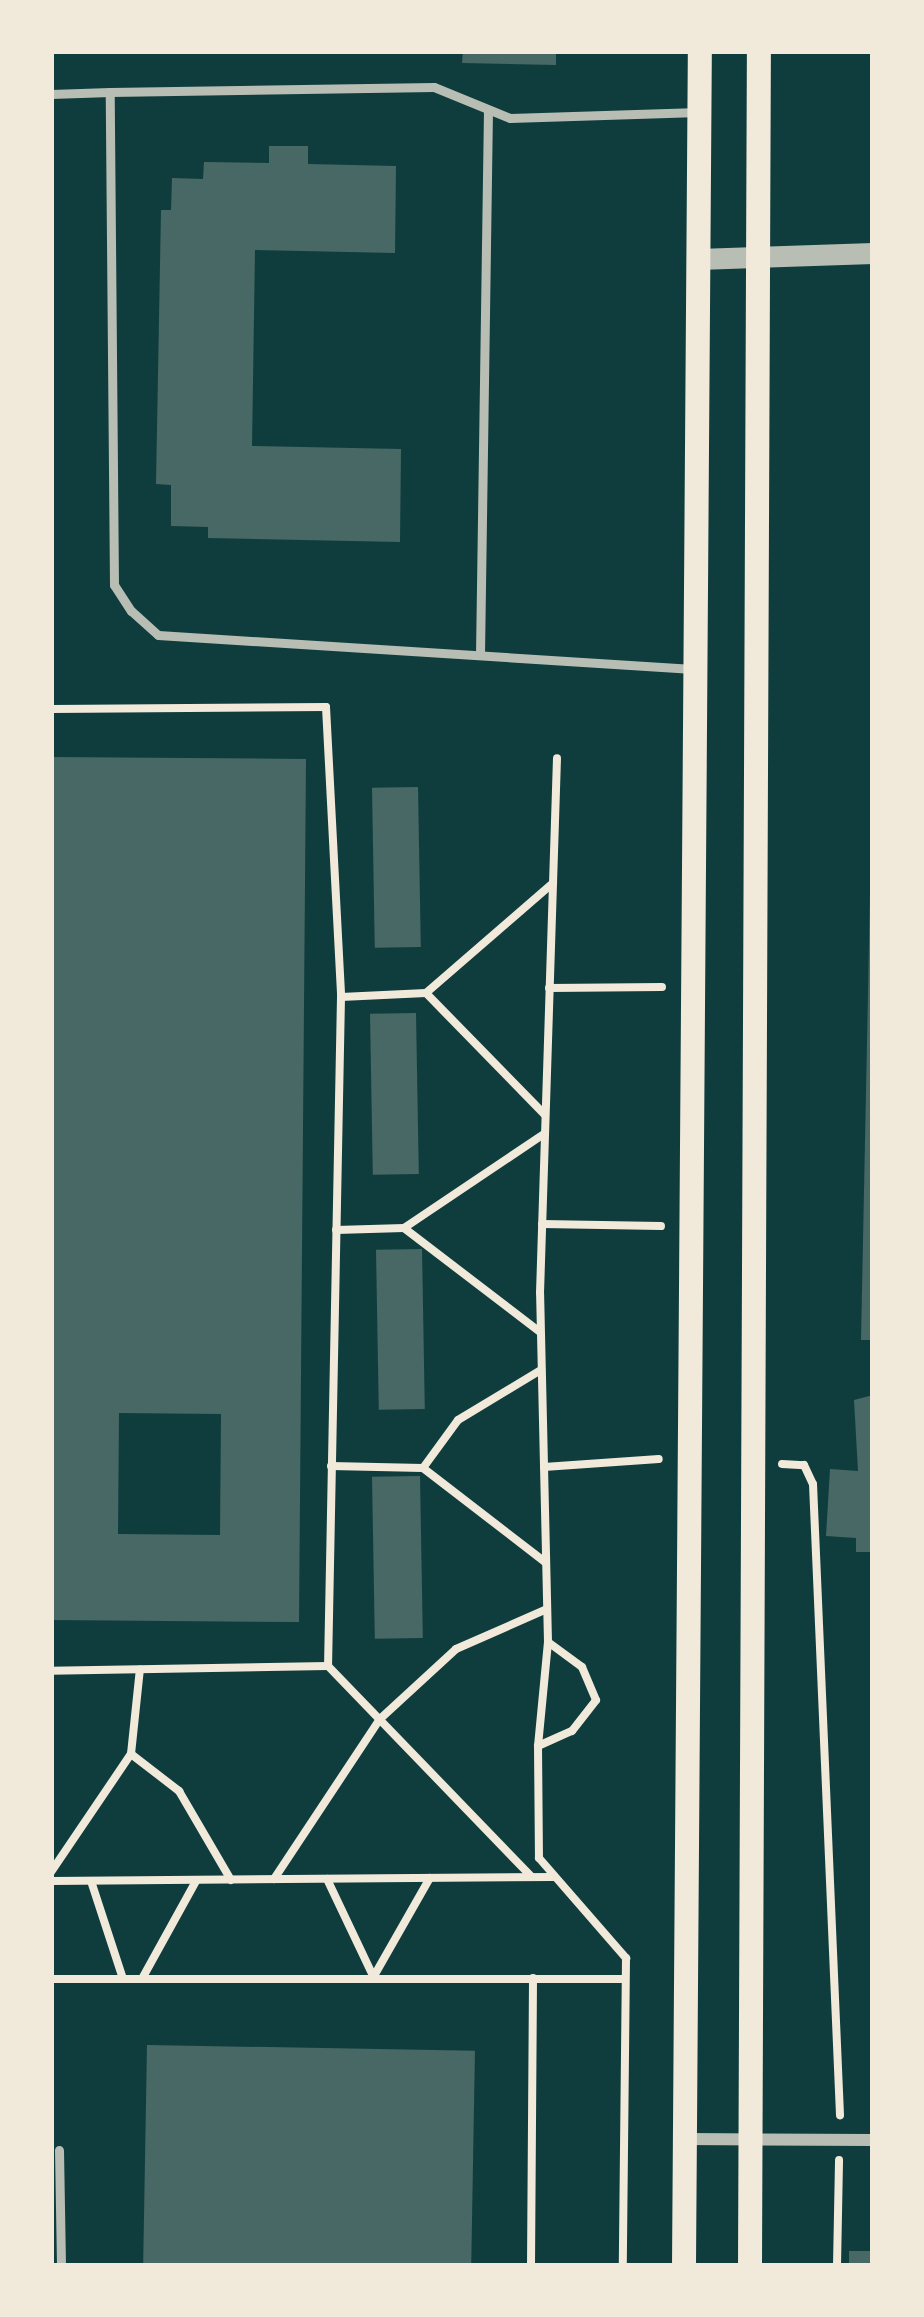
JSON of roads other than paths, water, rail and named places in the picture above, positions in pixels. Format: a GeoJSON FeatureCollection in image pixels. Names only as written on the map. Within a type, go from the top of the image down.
{"type":"FeatureCollection","features":[{"type":"Feature","properties":{"kind":"main road"},"geometry":{"type":"LineString","coordinates":[[684,2266],[700,51]]}},
{"type":"Feature","properties":{"kind":"main road"},"geometry":{"type":"LineString","coordinates":[[750,2266],[759,51]]}},
{"type":"Feature","properties":{"kind":"street"},"geometry":{"type":"LineString","coordinates":[[698,259],[873,254]]}},
{"type":"Feature","properties":{"kind":"street"},"geometry":{"type":"LineString","coordinates":[[685,2139],[873,2140]]}},
{"type":"Feature","properties":{"kind":"lane"},"geometry":{"type":"LineString","coordinates":[[51,94],[434,87],[488,111],[699,112]]}},
{"type":"Feature","properties":{"kind":"lane"},"geometry":{"type":"LineString","coordinates":[[110,92],[122,598],[158,635],[695,669]]}},
{"type":"Feature","properties":{"kind":"lane"},"geometry":{"type":"LineString","coordinates":[[480,655],[488,111]]}},
{"type":"Feature","properties":{"kind":"lane"},"geometry":{"type":"LineString","coordinates":[[58,2150],[61,2266]]}}]}
